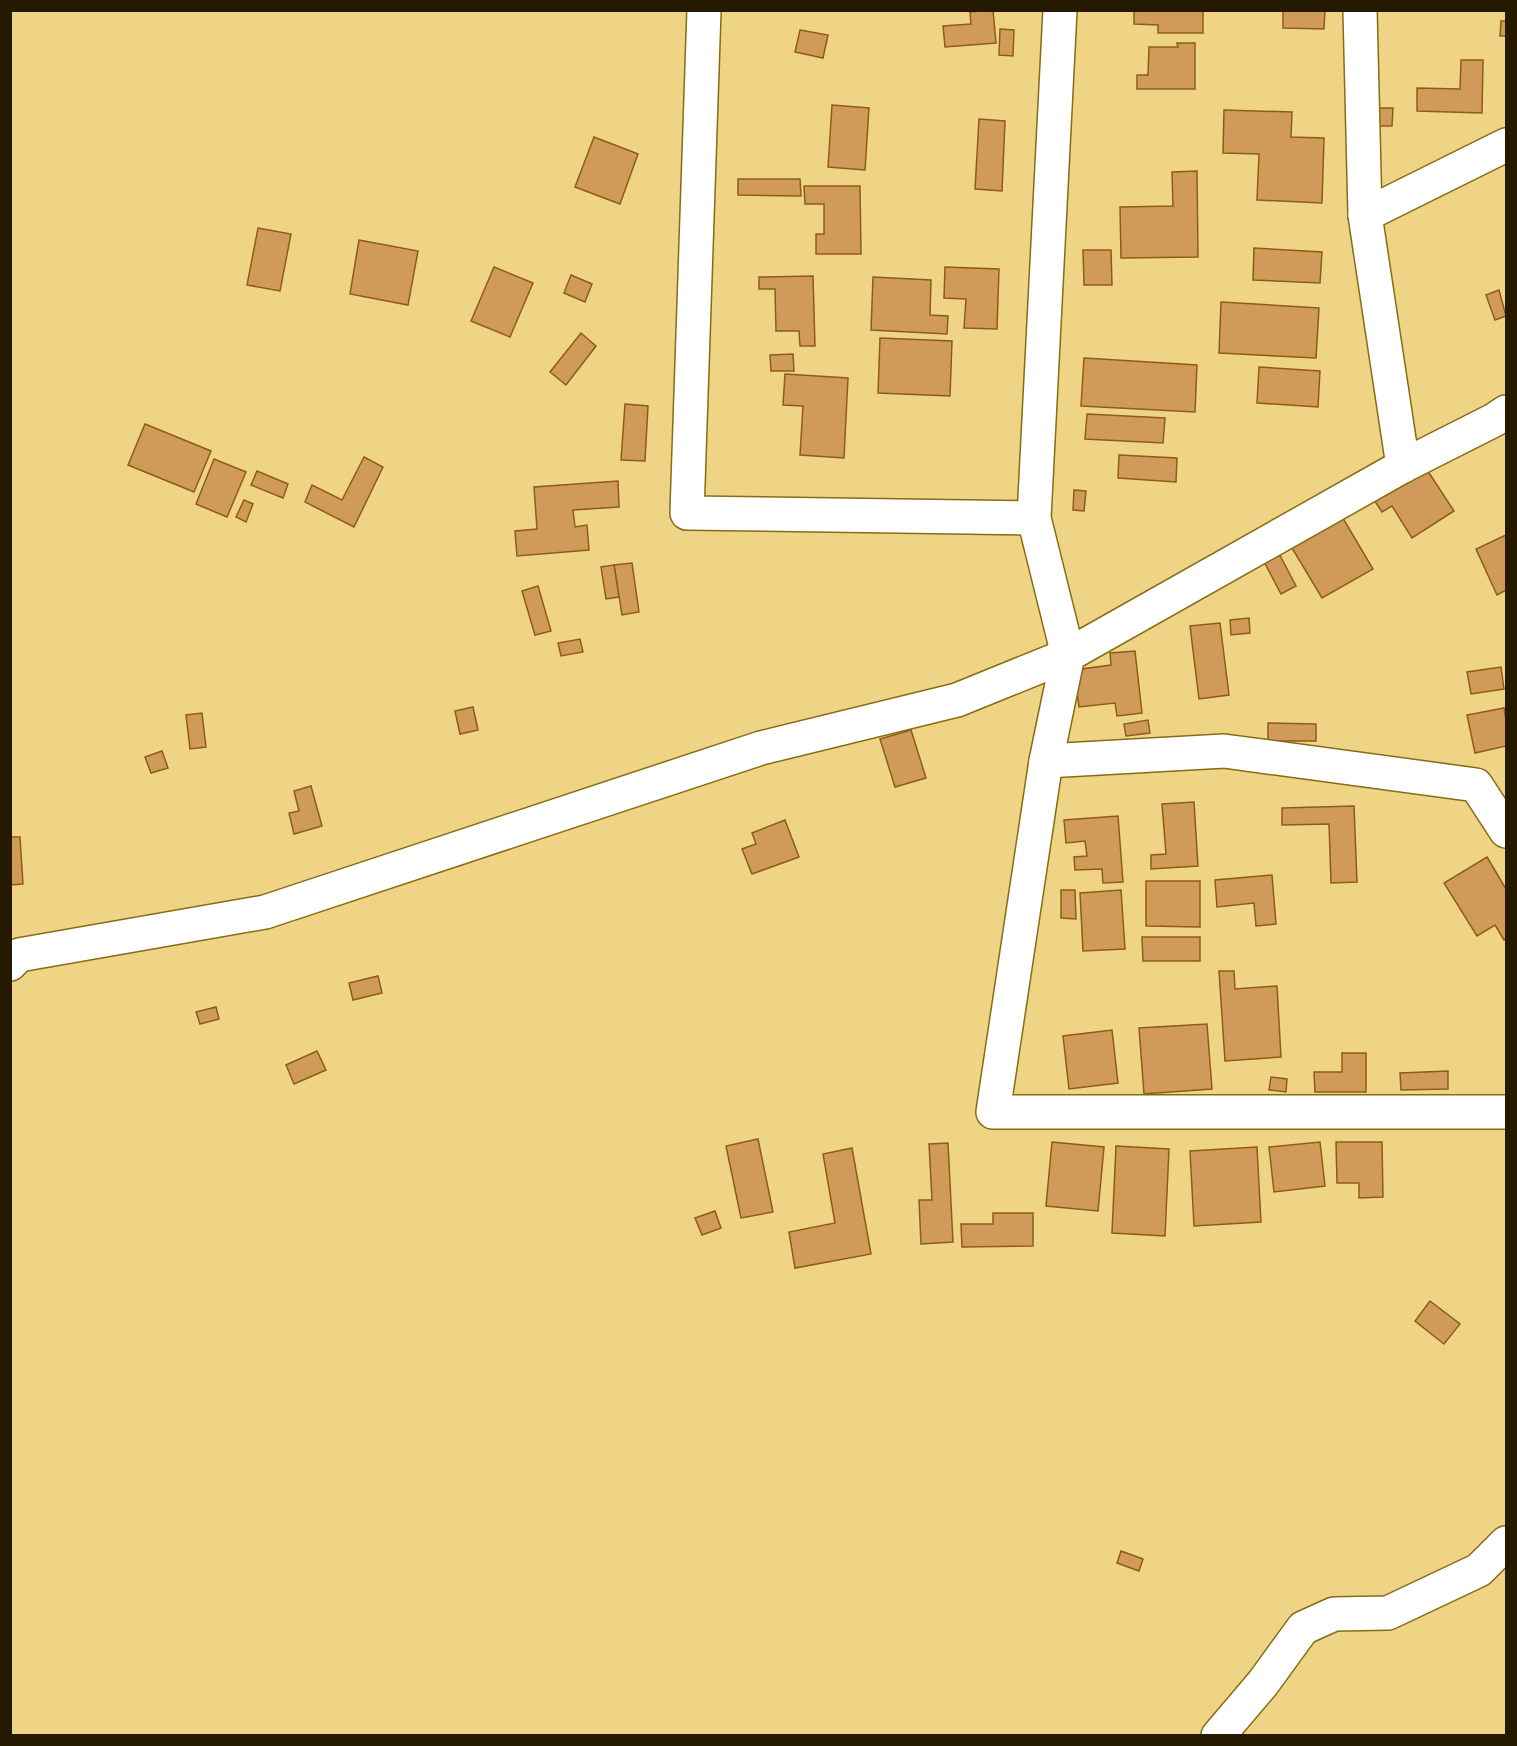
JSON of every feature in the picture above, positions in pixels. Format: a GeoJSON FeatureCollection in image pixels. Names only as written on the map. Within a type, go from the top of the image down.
{"type":"FeatureCollection","features":[{"type":"Feature","properties":{"kind":"street"},"geometry":{"type":"LineString","coordinates":[[704,10],[687,513],[1034,518]]}},
{"type":"Feature","properties":{"kind":"street"},"geometry":{"type":"LineString","coordinates":[[1060,10],[1034,518],[1068,655],[1046,761],[993,1112],[1506,1112]]}},
{"type":"Feature","properties":{"kind":"street"},"geometry":{"type":"LineString","coordinates":[[1360,10],[1365,215],[1403,466]]}},
{"type":"Feature","properties":{"kind":"street"},"geometry":{"type":"LineString","coordinates":[[1365,215],[1506,145]]}},
{"type":"Feature","properties":{"kind":"street"},"geometry":{"type":"LineString","coordinates":[[10,964],[19,955],[265,912],[761,748],[957,700],[1068,655],[1403,466],[1494,420],[1506,411]]}},
{"type":"Feature","properties":{"kind":"street"},"geometry":{"type":"LineString","coordinates":[[1046,761],[1224,751],[1476,785],[1506,831]]}},
{"type":"Feature","properties":{"kind":"street"},"geometry":{"type":"LineString","coordinates":[[1218,1736],[1263,1683],[1303,1628],[1334,1614],[1388,1613],[1479,1570],[1506,1543]]}},
{"type":"Feature","properties":{"kind":"building"},"geometry":{"type":"Polygon","coordinates":[[[993,10],[996,43],[945,47],[943,26],[971,24],[970,12],[993,10]]]}},
{"type":"Feature","properties":{"kind":"building"},"geometry":{"type":"Polygon","coordinates":[[[1134,10],[1203,10],[1203,33],[1158,33],[1158,25],[1134,24],[1134,10]]]}},
{"type":"Feature","properties":{"kind":"building"},"geometry":{"type":"Polygon","coordinates":[[[1283,10],[1325,10],[1324,29],[1283,28],[1283,10]]]}},
{"type":"Feature","properties":{"kind":"building"},"geometry":{"type":"Polygon","coordinates":[[[1501,21],[1506,21],[1506,36],[1500,36],[1501,21]]]}},
{"type":"Feature","properties":{"kind":"building"},"geometry":{"type":"Polygon","coordinates":[[[1000,29],[1014,30],[1013,56],[999,55],[1000,29]]]}},
{"type":"Feature","properties":{"kind":"building"},"geometry":{"type":"Polygon","coordinates":[[[800,30],[828,35],[823,58],[795,52],[800,30]]]}},
{"type":"Feature","properties":{"kind":"building"},"geometry":{"type":"Polygon","coordinates":[[[1177,43],[1195,43],[1195,89],[1137,89],[1137,75],[1148,75],[1149,47],[1178,47],[1177,43]]]}},
{"type":"Feature","properties":{"kind":"building"},"geometry":{"type":"Polygon","coordinates":[[[1461,60],[1483,60],[1482,113],[1417,111],[1417,88],[1460,89],[1461,60]]]}},
{"type":"Feature","properties":{"kind":"building"},"geometry":{"type":"Polygon","coordinates":[[[832,105],[869,108],[865,170],[828,167],[832,105]]]}},
{"type":"Feature","properties":{"kind":"building"},"geometry":{"type":"Polygon","coordinates":[[[1375,108],[1393,108],[1392,126],[1375,126],[1375,108]]]}},
{"type":"Feature","properties":{"kind":"building"},"geometry":{"type":"Polygon","coordinates":[[[1224,110],[1292,112],[1291,137],[1324,138],[1322,203],[1257,200],[1259,154],[1223,153],[1224,110]]]}},
{"type":"Feature","properties":{"kind":"building"},"geometry":{"type":"Polygon","coordinates":[[[979,119],[1005,121],[1002,191],[975,189],[979,119]]]}},
{"type":"Feature","properties":{"kind":"building"},"geometry":{"type":"Polygon","coordinates":[[[594,137],[638,154],[620,204],[575,187],[594,137]]]}},
{"type":"Feature","properties":{"kind":"building"},"geometry":{"type":"Polygon","coordinates":[[[1197,171],[1198,257],[1121,258],[1120,207],[1173,206],[1172,172],[1197,171]]]}},
{"type":"Feature","properties":{"kind":"building"},"geometry":{"type":"Polygon","coordinates":[[[738,179],[800,179],[801,196],[738,195],[738,179]]]}},
{"type":"Feature","properties":{"kind":"building"},"geometry":{"type":"Polygon","coordinates":[[[804,186],[860,186],[861,254],[816,254],[816,234],[824,234],[824,204],[805,204],[804,186]]]}},
{"type":"Feature","properties":{"kind":"building"},"geometry":{"type":"Polygon","coordinates":[[[258,228],[291,234],[280,291],[247,285],[258,228]]]}},
{"type":"Feature","properties":{"kind":"building"},"geometry":{"type":"Polygon","coordinates":[[[359,240],[418,251],[408,305],[350,294],[359,240]]]}},
{"type":"Feature","properties":{"kind":"building"},"geometry":{"type":"Polygon","coordinates":[[[1254,248],[1322,252],[1320,283],[1253,280],[1254,248]]]}},
{"type":"Feature","properties":{"kind":"building"},"geometry":{"type":"Polygon","coordinates":[[[1083,250],[1111,250],[1112,285],[1084,285],[1083,250]]]}},
{"type":"Feature","properties":{"kind":"building"},"geometry":{"type":"Polygon","coordinates":[[[494,267],[533,283],[510,337],[471,321],[494,267]]]}},
{"type":"Feature","properties":{"kind":"building"},"geometry":{"type":"Polygon","coordinates":[[[945,267],[999,269],[997,329],[964,328],[966,299],[944,298],[945,267]]]}},
{"type":"Feature","properties":{"kind":"building"},"geometry":{"type":"Polygon","coordinates":[[[571,275],[592,284],[585,302],[564,293],[571,275]]]}},
{"type":"Feature","properties":{"kind":"building"},"geometry":{"type":"Polygon","coordinates":[[[813,276],[815,346],[800,346],[799,331],[776,331],[775,289],[759,289],[759,277],[813,276]]]}},
{"type":"Feature","properties":{"kind":"building"},"geometry":{"type":"Polygon","coordinates":[[[873,277],[931,280],[930,315],[948,316],[947,334],[871,330],[873,277]]]}},
{"type":"Feature","properties":{"kind":"building"},"geometry":{"type":"Polygon","coordinates":[[[1499,290],[1506,316],[1495,320],[1486,295],[1499,290]]]}},
{"type":"Feature","properties":{"kind":"building"},"geometry":{"type":"Polygon","coordinates":[[[1221,302],[1319,308],[1316,358],[1219,353],[1221,302]]]}},
{"type":"Feature","properties":{"kind":"building"},"geometry":{"type":"Polygon","coordinates":[[[581,333],[596,346],[566,385],[550,372],[581,333]]]}},
{"type":"Feature","properties":{"kind":"building"},"geometry":{"type":"Polygon","coordinates":[[[880,338],[952,341],[950,396],[878,393],[880,338]]]}},
{"type":"Feature","properties":{"kind":"building"},"geometry":{"type":"Polygon","coordinates":[[[793,354],[794,371],[771,371],[770,355],[793,354]]]}},
{"type":"Feature","properties":{"kind":"building"},"geometry":{"type":"Polygon","coordinates":[[[1084,358],[1197,365],[1195,412],[1081,406],[1084,358]]]}},
{"type":"Feature","properties":{"kind":"building"},"geometry":{"type":"Polygon","coordinates":[[[1259,367],[1320,371],[1318,407],[1257,403],[1259,367]]]}},
{"type":"Feature","properties":{"kind":"building"},"geometry":{"type":"Polygon","coordinates":[[[785,374],[848,378],[844,458],[800,455],[803,406],[783,405],[785,374]]]}},
{"type":"Feature","properties":{"kind":"building"},"geometry":{"type":"Polygon","coordinates":[[[625,404],[648,406],[645,461],[621,460],[625,404]]]}},
{"type":"Feature","properties":{"kind":"building"},"geometry":{"type":"Polygon","coordinates":[[[1087,414],[1165,418],[1163,443],[1085,439],[1087,414]]]}},
{"type":"Feature","properties":{"kind":"building"},"geometry":{"type":"Polygon","coordinates":[[[145,424],[211,451],[194,492],[128,465],[145,424]]]}},
{"type":"Feature","properties":{"kind":"building"},"geometry":{"type":"Polygon","coordinates":[[[1119,455],[1177,458],[1176,482],[1118,478],[1119,455]]]}},
{"type":"Feature","properties":{"kind":"building"},"geometry":{"type":"Polygon","coordinates":[[[364,457],[383,467],[354,527],[305,502],[312,485],[342,500],[364,457]]]}},
{"type":"Feature","properties":{"kind":"building"},"geometry":{"type":"Polygon","coordinates":[[[214,459],[246,472],[227,517],[196,504],[214,459]]]}},
{"type":"Feature","properties":{"kind":"building"},"geometry":{"type":"Polygon","coordinates":[[[1420,459],[1454,511],[1412,538],[1392,506],[1382,512],[1369,492],[1420,459]]]}},
{"type":"Feature","properties":{"kind":"building"},"geometry":{"type":"Polygon","coordinates":[[[257,471],[288,484],[283,498],[251,485],[257,471]]]}},
{"type":"Feature","properties":{"kind":"building"},"geometry":{"type":"Polygon","coordinates":[[[618,481],[619,507],[573,510],[575,527],[587,525],[589,550],[517,556],[515,531],[537,529],[534,487],[618,481]]]}},
{"type":"Feature","properties":{"kind":"building"},"geometry":{"type":"Polygon","coordinates":[[[1074,490],[1086,491],[1084,511],[1073,510],[1074,490]]]}},
{"type":"Feature","properties":{"kind":"building"},"geometry":{"type":"Polygon","coordinates":[[[244,500],[253,504],[246,522],[236,517],[244,500]]]}},
{"type":"Feature","properties":{"kind":"building"},"geometry":{"type":"Polygon","coordinates":[[[1337,508],[1373,569],[1322,598],[1286,538],[1337,508]]]}},
{"type":"Feature","properties":{"kind":"building"},"geometry":{"type":"Polygon","coordinates":[[[1506,535],[1506,590],[1497,595],[1476,549],[1506,535]]]}},
{"type":"Feature","properties":{"kind":"building"},"geometry":{"type":"Polygon","coordinates":[[[1275,546],[1296,586],[1281,594],[1260,554],[1275,546]]]}},
{"type":"Feature","properties":{"kind":"building"},"geometry":{"type":"Polygon","coordinates":[[[632,563],[639,612],[622,615],[614,565],[632,563]]]}},
{"type":"Feature","properties":{"kind":"building"},"geometry":{"type":"Polygon","coordinates":[[[614,565],[619,597],[606,599],[601,567],[614,565]]]}},
{"type":"Feature","properties":{"kind":"building"},"geometry":{"type":"Polygon","coordinates":[[[538,586],[551,631],[535,635],[522,591],[538,586]]]}},
{"type":"Feature","properties":{"kind":"building"},"geometry":{"type":"Polygon","coordinates":[[[1249,618],[1250,633],[1231,635],[1230,620],[1249,618]]]}},
{"type":"Feature","properties":{"kind":"building"},"geometry":{"type":"Polygon","coordinates":[[[1220,623],[1229,695],[1199,699],[1190,626],[1220,623]]]}},
{"type":"Feature","properties":{"kind":"building"},"geometry":{"type":"Polygon","coordinates":[[[580,639],[583,652],[561,656],[558,643],[580,639]]]}},
{"type":"Feature","properties":{"kind":"building"},"geometry":{"type":"Polygon","coordinates":[[[1135,651],[1142,713],[1117,716],[1115,703],[1079,707],[1074,670],[1111,665],[1110,653],[1135,651]]]}},
{"type":"Feature","properties":{"kind":"building"},"geometry":{"type":"Polygon","coordinates":[[[1501,667],[1504,689],[1471,694],[1467,672],[1501,667]]]}},
{"type":"Feature","properties":{"kind":"building"},"geometry":{"type":"Polygon","coordinates":[[[473,707],[478,730],[460,734],[455,711],[473,707]]]}},
{"type":"Feature","properties":{"kind":"building"},"geometry":{"type":"Polygon","coordinates":[[[1504,708],[1506,746],[1475,753],[1467,715],[1504,708]]]}},
{"type":"Feature","properties":{"kind":"building"},"geometry":{"type":"Polygon","coordinates":[[[202,713],[206,747],[190,749],[186,715],[202,713]]]}},
{"type":"Feature","properties":{"kind":"building"},"geometry":{"type":"Polygon","coordinates":[[[1148,720],[1150,733],[1126,736],[1124,724],[1148,720]]]}},
{"type":"Feature","properties":{"kind":"building"},"geometry":{"type":"Polygon","coordinates":[[[1268,723],[1316,724],[1316,741],[1268,741],[1268,723]]]}},
{"type":"Feature","properties":{"kind":"building"},"geometry":{"type":"Polygon","coordinates":[[[911,730],[926,778],[895,787],[880,739],[911,730]]]}},
{"type":"Feature","properties":{"kind":"building"},"geometry":{"type":"Polygon","coordinates":[[[162,751],[168,768],[151,773],[145,757],[162,751]]]}},
{"type":"Feature","properties":{"kind":"building"},"geometry":{"type":"Polygon","coordinates":[[[311,786],[322,826],[294,834],[289,813],[299,811],[294,791],[311,786]]]}},
{"type":"Feature","properties":{"kind":"building"},"geometry":{"type":"Polygon","coordinates":[[[1194,802],[1198,866],[1151,869],[1151,855],[1166,854],[1162,804],[1194,802]]]}},
{"type":"Feature","properties":{"kind":"building"},"geometry":{"type":"Polygon","coordinates":[[[1354,806],[1357,882],[1331,883],[1329,824],[1282,825],[1282,808],[1354,806]]]}},
{"type":"Feature","properties":{"kind":"building"},"geometry":{"type":"Polygon","coordinates":[[[1118,816],[1123,882],[1103,883],[1102,869],[1075,870],[1074,857],[1087,856],[1085,841],[1066,843],[1064,820],[1118,816]]]}},
{"type":"Feature","properties":{"kind":"building"},"geometry":{"type":"Polygon","coordinates":[[[785,820],[799,857],[752,874],[742,849],[756,844],[752,833],[785,820]]]}},
{"type":"Feature","properties":{"kind":"building"},"geometry":{"type":"Polygon","coordinates":[[[10,837],[20,837],[23,884],[10,885],[10,837]]]}},
{"type":"Feature","properties":{"kind":"building"},"geometry":{"type":"Polygon","coordinates":[[[1487,857],[1506,889],[1506,938],[1504,940],[1495,925],[1477,936],[1444,883],[1487,857]]]}},
{"type":"Feature","properties":{"kind":"building"},"geometry":{"type":"Polygon","coordinates":[[[1272,875],[1276,924],[1256,926],[1254,903],[1217,907],[1215,880],[1272,875]]]}},
{"type":"Feature","properties":{"kind":"building"},"geometry":{"type":"Polygon","coordinates":[[[1146,881],[1200,881],[1200,927],[1146,926],[1146,881]]]}},
{"type":"Feature","properties":{"kind":"building"},"geometry":{"type":"Polygon","coordinates":[[[1061,890],[1075,890],[1076,919],[1061,918],[1061,890]]]}},
{"type":"Feature","properties":{"kind":"building"},"geometry":{"type":"Polygon","coordinates":[[[1121,890],[1125,949],[1083,951],[1080,893],[1121,890]]]}},
{"type":"Feature","properties":{"kind":"building"},"geometry":{"type":"Polygon","coordinates":[[[1142,937],[1200,937],[1200,961],[1143,961],[1142,937]]]}},
{"type":"Feature","properties":{"kind":"building"},"geometry":{"type":"Polygon","coordinates":[[[1219,971],[1234,971],[1235,989],[1277,986],[1281,1057],[1225,1061],[1219,971]]]}},
{"type":"Feature","properties":{"kind":"building"},"geometry":{"type":"Polygon","coordinates":[[[378,976],[382,993],[353,1000],[349,983],[378,976]]]}},
{"type":"Feature","properties":{"kind":"building"},"geometry":{"type":"Polygon","coordinates":[[[216,1007],[219,1019],[200,1024],[196,1012],[216,1007]]]}},
{"type":"Feature","properties":{"kind":"building"},"geometry":{"type":"Polygon","coordinates":[[[1207,1024],[1212,1089],[1144,1094],[1139,1028],[1207,1024]]]}},
{"type":"Feature","properties":{"kind":"building"},"geometry":{"type":"Polygon","coordinates":[[[1112,1030],[1118,1083],[1069,1089],[1063,1036],[1112,1030]]]}},
{"type":"Feature","properties":{"kind":"building"},"geometry":{"type":"Polygon","coordinates":[[[317,1051],[326,1070],[294,1084],[286,1065],[317,1051]]]}},
{"type":"Feature","properties":{"kind":"building"},"geometry":{"type":"Polygon","coordinates":[[[1342,1053],[1366,1053],[1366,1092],[1315,1092],[1314,1072],[1342,1072],[1342,1053]]]}},
{"type":"Feature","properties":{"kind":"building"},"geometry":{"type":"Polygon","coordinates":[[[1448,1071],[1448,1089],[1401,1090],[1400,1073],[1448,1071]]]}},
{"type":"Feature","properties":{"kind":"building"},"geometry":{"type":"Polygon","coordinates":[[[1271,1077],[1287,1079],[1286,1092],[1269,1090],[1271,1077]]]}},
{"type":"Feature","properties":{"kind":"building"},"geometry":{"type":"Polygon","coordinates":[[[758,1139],[773,1212],[741,1218],[726,1146],[758,1139]]]}},
{"type":"Feature","properties":{"kind":"building"},"geometry":{"type":"Polygon","coordinates":[[[1052,1142],[1104,1147],[1098,1211],[1046,1206],[1052,1142]]]}},
{"type":"Feature","properties":{"kind":"building"},"geometry":{"type":"Polygon","coordinates":[[[1320,1142],[1325,1186],[1274,1192],[1269,1147],[1320,1142]]]}},
{"type":"Feature","properties":{"kind":"building"},"geometry":{"type":"Polygon","coordinates":[[[1336,1142],[1382,1142],[1383,1197],[1359,1198],[1359,1183],[1337,1183],[1336,1142]]]}},
{"type":"Feature","properties":{"kind":"building"},"geometry":{"type":"Polygon","coordinates":[[[948,1143],[953,1242],[921,1244],[919,1200],[932,1200],[929,1144],[948,1143]]]}},
{"type":"Feature","properties":{"kind":"building"},"geometry":{"type":"Polygon","coordinates":[[[1116,1146],[1169,1149],[1165,1236],[1112,1233],[1116,1146]]]}},
{"type":"Feature","properties":{"kind":"building"},"geometry":{"type":"Polygon","coordinates":[[[1257,1147],[1261,1222],[1194,1226],[1190,1151],[1257,1147]]]}},
{"type":"Feature","properties":{"kind":"building"},"geometry":{"type":"Polygon","coordinates":[[[852,1148],[871,1254],[795,1268],[789,1232],[835,1223],[823,1154],[852,1148]]]}},
{"type":"Feature","properties":{"kind":"building"},"geometry":{"type":"Polygon","coordinates":[[[715,1211],[721,1228],[702,1235],[695,1218],[715,1211]]]}},
{"type":"Feature","properties":{"kind":"building"},"geometry":{"type":"Polygon","coordinates":[[[993,1213],[1033,1213],[1033,1246],[962,1247],[961,1224],[993,1224],[993,1213]]]}},
{"type":"Feature","properties":{"kind":"building"},"geometry":{"type":"Polygon","coordinates":[[[1430,1301],[1460,1324],[1444,1344],[1415,1321],[1430,1301]]]}},
{"type":"Feature","properties":{"kind":"building"},"geometry":{"type":"Polygon","coordinates":[[[1121,1551],[1143,1559],[1139,1571],[1117,1563],[1121,1551]]]}}]}
